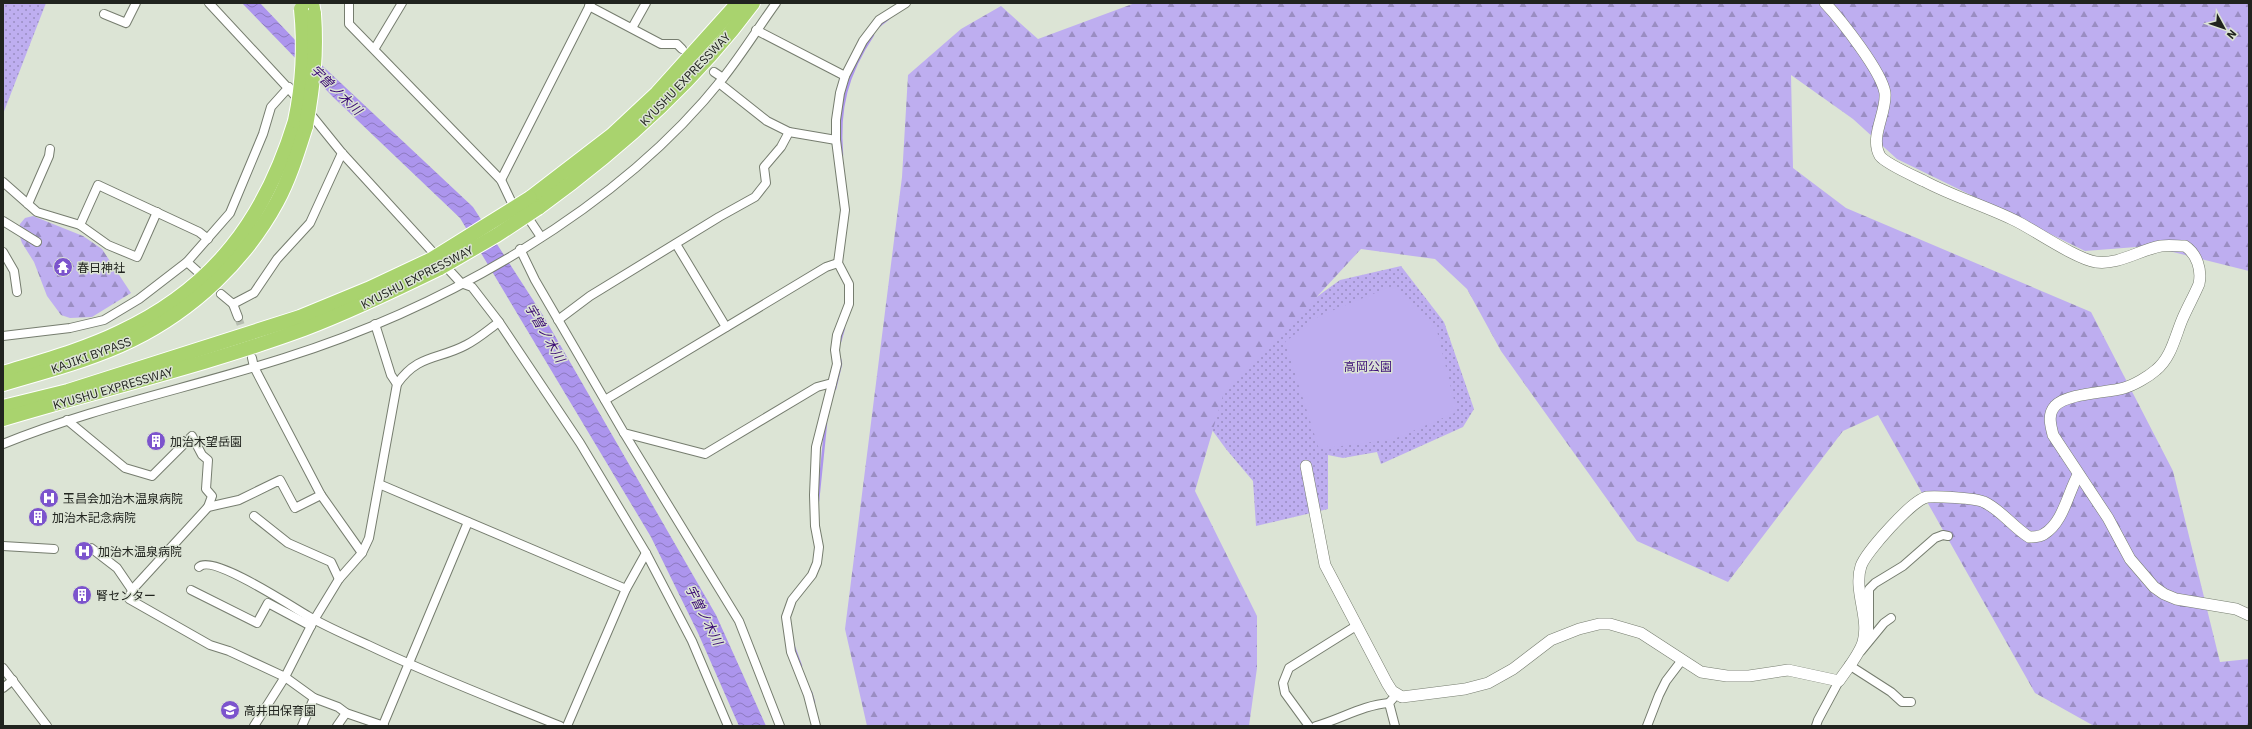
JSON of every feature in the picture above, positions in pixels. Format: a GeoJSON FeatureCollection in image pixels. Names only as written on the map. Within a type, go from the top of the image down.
{"type":"FeatureCollection","features":[{"type":"Feature","properties":{"kind":"highway","name":"KYUSHU EXPRESSWAY"},"geometry":{"type":"LineString","coordinates":[[3,407],[68,390],[300,317],[436,263],[497,235],[612,135],[657,93],[738,3]]}},
{"type":"Feature","properties":{"kind":"highway","name":"KYUSHU EXPRESSWAY"},"geometry":{"type":"LineString","coordinates":[[534,203],[615,149],[666,102],[707,59],[753,3]]}},
{"type":"Feature","properties":{"kind":"highway","name":"KAJIKI BYPASS"},"geometry":{"type":"LineString","coordinates":[[3,384],[75,362],[132,340],[178,313],[197,298],[244,252],[266,219],[287,181],[301,123],[307,7]]}},
{"type":"Feature","properties":{"kind":"highway","name":"KAJIKI BYPASS"},"geometry":{"type":"LineString","coordinates":[[3,373],[81,348],[119,333],[150,317],[185,293],[212,269],[249,226],[269,191],[285,154],[301,123]]}},
{"type":"Feature","properties":{"kind":"highway","name":"KYUSHU EXPRESSWAY"},"geometry":{"type":"LineString","coordinates":[[3,420],[240,351],[304,329],[372,301],[436,263]]}},
{"type":"Feature","properties":{"kind":"street"},"geometry":{"type":"LineString","coordinates":[[104,14],[126,24],[136,3]]}},
{"type":"Feature","properties":{"kind":"street"},"geometry":{"type":"LineString","coordinates":[[209,3],[289,87],[342,153],[461,283],[472,287],[499,322],[580,443],[646,553],[692,641],[728,726]]}},
{"type":"Feature","properties":{"kind":"street"},"geometry":{"type":"LineString","coordinates":[[349,3],[349,24],[375,48],[500,180],[511,201],[531,222],[541,237]]}},
{"type":"Feature","properties":{"kind":"street"},"geometry":{"type":"LineString","coordinates":[[375,48],[402,3]]}},
{"type":"Feature","properties":{"kind":"street"},"geometry":{"type":"LineString","coordinates":[[632,28],[646,3]]}},
{"type":"Feature","properties":{"kind":"street"},"geometry":{"type":"LineString","coordinates":[[3,444],[67,420],[287,357],[409,312],[470,279],[578,214],[642,162],[721,80],[776,3]]}},
{"type":"Feature","properties":{"kind":"street"},"geometry":{"type":"LineString","coordinates":[[816,726],[808,695],[791,652],[786,618],[792,600],[812,575],[817,563],[819,547],[815,526],[814,494],[816,447],[837,364],[835,350],[837,335],[849,304],[849,284],[838,263],[846,210],[836,140],[836,120],[844,76],[863,41],[879,20],[906,3]]}},
{"type":"Feature","properties":{"kind":"street"},"geometry":{"type":"LineString","coordinates":[[1825,3],[1850,33],[1881,83],[1885,102],[1879,123],[1878,142],[1879,153],[1885,160],[1930,184],[2015,220],[2082,258],[2097,262],[2115,261],[2160,246],[2185,246],[2195,256],[2200,276],[2199,284],[2166,359],[2156,370],[2126,388],[2095,394],[2079,395],[2063,400],[2054,406],[2050,423],[2053,435],[2078,475],[2108,518],[2130,559],[2154,587],[2164,594],[2176,599],[2236,609],[2249,615]]}},
{"type":"Feature","properties":{"kind":"street"},"geometry":{"type":"LineString","coordinates":[[500,180],[590,4],[661,44],[677,44],[682,49]]}},
{"type":"Feature","properties":{"kind":"street"},"geometry":{"type":"LineString","coordinates":[[756,30],[844,76]]}},
{"type":"Feature","properties":{"kind":"street"},"geometry":{"type":"LineString","coordinates":[[714,72],[767,121],[789,132],[836,140]]}},
{"type":"Feature","properties":{"kind":"street"},"geometry":{"type":"LineString","coordinates":[[3,336],[70,328],[104,320],[139,299],[187,262],[230,213],[263,134],[271,107],[289,87]]}},
{"type":"Feature","properties":{"kind":"street"},"geometry":{"type":"LineString","coordinates":[[558,320],[590,296],[755,198],[766,183],[764,167],[781,147],[789,132]]}},
{"type":"Feature","properties":{"kind":"street"},"geometry":{"type":"LineString","coordinates":[[28,204],[49,156],[50,149]]}},
{"type":"Feature","properties":{"kind":"street"},"geometry":{"type":"LineString","coordinates":[[233,304],[254,292],[277,259],[310,223],[342,153]]}},
{"type":"Feature","properties":{"kind":"street"},"geometry":{"type":"LineString","coordinates":[[3,182],[37,212],[80,225],[108,245],[137,258],[157,212]]}},
{"type":"Feature","properties":{"kind":"street"},"geometry":{"type":"LineString","coordinates":[[80,225],[98,185],[199,232],[208,239]]}},
{"type":"Feature","properties":{"kind":"street"},"geometry":{"type":"LineString","coordinates":[[3,221],[37,242]]}},
{"type":"Feature","properties":{"kind":"street"},"geometry":{"type":"LineString","coordinates":[[676,244],[726,327]]}},
{"type":"Feature","properties":{"kind":"street"},"geometry":{"type":"LineString","coordinates":[[518,251],[624,433],[739,621],[780,726]]}},
{"type":"Feature","properties":{"kind":"street"},"geometry":{"type":"LineString","coordinates":[[3,252],[14,271],[17,292]]}},
{"type":"Feature","properties":{"kind":"street"},"geometry":{"type":"LineString","coordinates":[[187,262],[197,271]]}},
{"type":"Feature","properties":{"kind":"street"},"geometry":{"type":"LineString","coordinates":[[606,400],[826,267],[838,263]]}},
{"type":"Feature","properties":{"kind":"street"},"geometry":{"type":"LineString","coordinates":[[221,294],[233,304],[238,317]]}},
{"type":"Feature","properties":{"kind":"street"},"geometry":{"type":"LineString","coordinates":[[254,726],[285,678],[312,623],[339,579],[362,553],[369,538],[397,384],[406,371],[424,360],[466,345],[499,322]]}},
{"type":"Feature","properties":{"kind":"street"},"geometry":{"type":"LineString","coordinates":[[375,324],[391,375],[397,384]]}},
{"type":"Feature","properties":{"kind":"street"},"geometry":{"type":"LineString","coordinates":[[252,358],[254,367],[321,495],[362,553]]}},
{"type":"Feature","properties":{"kind":"street"},"geometry":{"type":"LineString","coordinates":[[624,433],[705,454],[817,387],[832,383]]}},
{"type":"Feature","properties":{"kind":"street"},"geometry":{"type":"LineString","coordinates":[[67,420],[125,468],[152,476],[192,436],[202,455],[208,460],[206,489],[212,496],[208,507],[132,590],[128,599],[210,645],[229,651],[285,678],[314,698],[338,707],[346,713],[384,726],[408,664],[468,522]]}},
{"type":"Feature","properties":{"kind":"street"},"geometry":{"type":"LineString","coordinates":[[1306,466],[1325,565],[1389,687],[1393,699],[1395,726]]}},
{"type":"Feature","properties":{"kind":"street"},"geometry":{"type":"LineString","coordinates":[[1863,641],[1864,629],[1861,602],[1861,567],[1882,537],[1912,505],[1927,497],[1976,499],[1991,506],[2016,530],[2029,537],[2043,535],[2053,526],[2061,514],[2078,475]]}},
{"type":"Feature","properties":{"kind":"street"},"geometry":{"type":"LineString","coordinates":[[208,507],[239,500],[280,480],[295,508],[321,495]]}},
{"type":"Feature","properties":{"kind":"street"},"geometry":{"type":"LineString","coordinates":[[379,484],[626,589]]}},
{"type":"Feature","properties":{"kind":"street"},"geometry":{"type":"LineString","coordinates":[[254,516],[288,543],[331,562],[339,579]]}},
{"type":"Feature","properties":{"kind":"street"},"geometry":{"type":"LineString","coordinates":[[1816,726],[1839,680],[1863,641],[1869,636],[1869,589],[1875,583],[1902,566],[1935,538],[1943,535],[1948,536]]}},
{"type":"Feature","properties":{"kind":"street"},"geometry":{"type":"LineString","coordinates":[[3,546],[54,549]]}},
{"type":"Feature","properties":{"kind":"street"},"geometry":{"type":"LineString","coordinates":[[91,548],[117,568],[132,590]]}},
{"type":"Feature","properties":{"kind":"street"},"geometry":{"type":"LineString","coordinates":[[567,726],[626,589],[646,553]]}},
{"type":"Feature","properties":{"kind":"street"},"geometry":{"type":"LineString","coordinates":[[198,567],[202,564],[208,563],[214,567],[240,575],[312,623]]}},
{"type":"Feature","properties":{"kind":"street"},"geometry":{"type":"LineString","coordinates":[[190,590],[257,623],[268,603],[408,664],[560,726]]}},
{"type":"Feature","properties":{"kind":"street"},"geometry":{"type":"LineString","coordinates":[[1852,660],[1865,648],[1874,634],[1884,623],[1891,618]]}},
{"type":"Feature","properties":{"kind":"street"},"geometry":{"type":"LineString","coordinates":[[1316,726],[1359,709],[1393,699],[1465,690],[1488,683],[1513,669],[1551,640],[1579,629],[1599,624],[1629,629],[1641,633],[1701,672],[1727,676],[1750,676],[1788,670],[1839,680]]}},
{"type":"Feature","properties":{"kind":"street"},"geometry":{"type":"LineString","coordinates":[[1309,726],[1285,693],[1283,683],[1290,668],[1356,626]]}},
{"type":"Feature","properties":{"kind":"street"},"geometry":{"type":"LineString","coordinates":[[1647,726],[1661,690],[1682,660]]}},
{"type":"Feature","properties":{"kind":"street"},"geometry":{"type":"LineString","coordinates":[[1852,660],[1902,702],[1911,702]]}},
{"type":"Feature","properties":{"kind":"street"},"geometry":{"type":"LineString","coordinates":[[3,668],[47,726]]}},
{"type":"Feature","properties":{"kind":"street"},"geometry":{"type":"LineString","coordinates":[[3,688],[13,680]]}},
{"type":"Feature","properties":{"kind":"street"},"geometry":{"type":"LineString","coordinates":[[302,726],[314,698]]}},
{"type":"Feature","properties":{"kind":"street"},"geometry":{"type":"LineString","coordinates":[[337,726],[346,713]]}},
{"type":"Feature","properties":{"kind":"green space"},"geometry":{"type":"Polygon","coordinates":[[[5,3],[46,3],[3,114],[3,7],[5,3]]]}},
{"type":"Feature","properties":{"kind":"green space"},"geometry":{"type":"Polygon","coordinates":[[[1135,3],[2249,3],[2249,271],[2149,246],[2085,251],[1897,159],[1853,119],[1791,75],[1793,168],[1846,208],[2091,312],[2173,471],[2220,662],[2249,659],[2249,726],[2094,726],[2035,693],[1878,415],[1843,431],[1728,582],[1637,541],[1501,351],[1467,289],[1435,259],[1361,249],[1262,356],[1224,392],[1195,491],[1257,616],[1257,668],[1249,726],[867,726],[845,629],[902,177],[908,75],[961,29],[1001,6],[1038,39],[1135,3]]]}},
{"type":"Feature","properties":{"kind":"green space"},"geometry":{"type":"Polygon","coordinates":[[[33,216],[83,236],[102,249],[131,293],[92,317],[70,318],[61,315],[47,296],[34,262],[22,243],[18,231],[20,224],[25,218],[33,216]]]}},
{"type":"Feature","properties":{"kind":"green space","name":"高岡公園"},"geometry":{"type":"Polygon","coordinates":[[[1401,266],[1444,322],[1474,409],[1463,427],[1381,464],[1377,452],[1343,458],[1328,455],[1328,509],[1256,526],[1253,481],[1226,449],[1196,408],[1286,319],[1340,280],[1401,266]]]}},
{"type":"Feature","properties":{"kind":"green space","name":"高岡公園"},"geometry":{"type":"Polygon","coordinates":[[[1395,285],[1437,331],[1457,412],[1394,439],[1319,449],[1285,342],[1319,316],[1395,285]]]}},
{"type":"Feature","properties":{"kind":"water","name":"宇曽ノ木川"},"geometry":{"type":"Polygon","coordinates":[[[242,3],[260,3],[296,41],[473,207],[544,317],[716,615],[766,726],[739,726],[698,633],[651,537],[460,218],[334,98],[242,3]]]}},
{"type":"Feature","properties":{"kind":"waterway"},"geometry":{"type":"LineString","coordinates":[[879,26],[888,19]]}},
{"type":"Feature","properties":{"kind":"waterway"},"geometry":{"type":"LineString","coordinates":[[842,155],[842,122],[846,92],[864,49],[873,35]]}},
{"type":"Feature","properties":{"kind":"waterway"},"geometry":{"type":"LineString","coordinates":[[840,342],[844,328]]}},
{"type":"Feature","properties":{"kind":"waterway"},"geometry":{"type":"LineString","coordinates":[[835,389],[841,364],[840,359]]}},
{"type":"Feature","properties":{"kind":"waterway"},"geometry":{"type":"LineString","coordinates":[[818,501],[826,423]]}},
{"type":"Feature","properties":{"kind":"waterway"},"geometry":{"type":"LineString","coordinates":[[794,647],[801,666]]}},
{"type":"Feature","properties":{"kind":"waterway"},"geometry":{"type":"LineString","coordinates":[[811,692],[814,702]]}},
{"type":"Feature","properties":{"kind":"tunnel"},"geometry":{"type":"LineString","coordinates":[[238,317],[245,337]]}},
{"type":"Feature","properties":{"kind":"place","name":"春日神社"},"geometry":{"type":"Point","coordinates":[63,267]}},
{"type":"Feature","properties":{"kind":"place","name":"加治木望岳園"},"geometry":{"type":"Point","coordinates":[156,441]}},
{"type":"Feature","properties":{"kind":"place","name":"玉昌会加治木温泉病院"},"geometry":{"type":"Point","coordinates":[49,498]}},
{"type":"Feature","properties":{"kind":"place","name":"加治木記念病院"},"geometry":{"type":"Point","coordinates":[38,517]}},
{"type":"Feature","properties":{"kind":"place","name":"加治木温泉病院"},"geometry":{"type":"Point","coordinates":[84,551]}},
{"type":"Feature","properties":{"kind":"place","name":"腎センター"},"geometry":{"type":"Point","coordinates":[82,595]}},
{"type":"Feature","properties":{"kind":"place","name":"高井田保育園"},"geometry":{"type":"Point","coordinates":[230,710]}}]}
